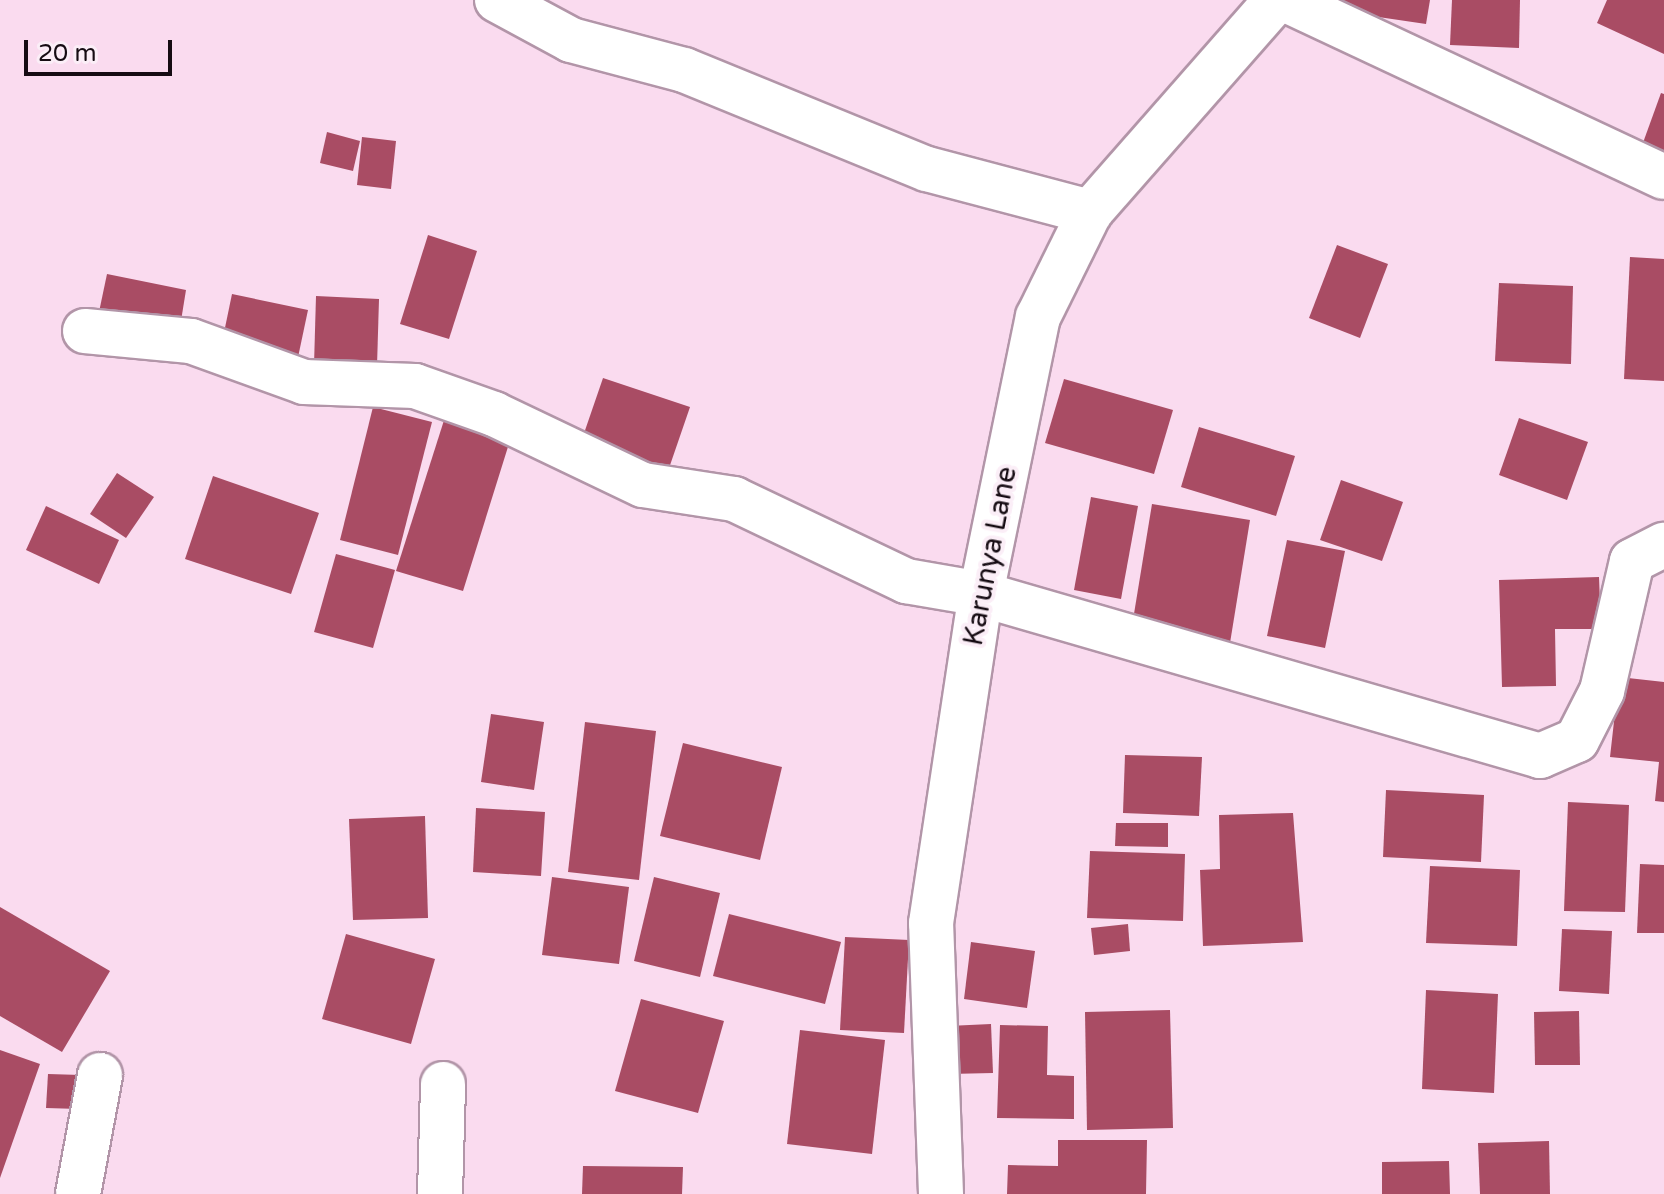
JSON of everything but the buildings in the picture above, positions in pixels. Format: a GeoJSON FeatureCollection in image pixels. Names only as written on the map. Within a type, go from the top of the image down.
{"type":"FeatureCollection","features":[{"type":"Feature","properties":{"kind":"street"},"geometry":{"type":"LineString","coordinates":[[497,0],[571,40],[684,70],[927,169],[1090,212]]}},
{"type":"Feature","properties":{"kind":"street","name":"Karunya Lane"},"geometry":{"type":"LineString","coordinates":[[941,1194],[931,923],[981,594],[1038,317],[1090,212],[1276,0]]}},
{"type":"Feature","properties":{"kind":"street"},"geometry":{"type":"LineString","coordinates":[[1286,0],[1664,177]]}},
{"type":"Feature","properties":{"kind":"street"},"geometry":{"type":"LineString","coordinates":[[85,331],[191,341],[304,382],[415,386],[494,414],[643,485],[734,499],[906,581],[981,594],[1540,756],[1577,740],[1602,691],[1648,553]]}},
{"type":"Feature","properties":{"kind":"street"},"geometry":{"type":"LineString","coordinates":[[78,1194],[100,1075]]}},
{"type":"Feature","properties":{"kind":"street"},"geometry":{"type":"LineString","coordinates":[[440,1194],[443,1084]]}}]}
